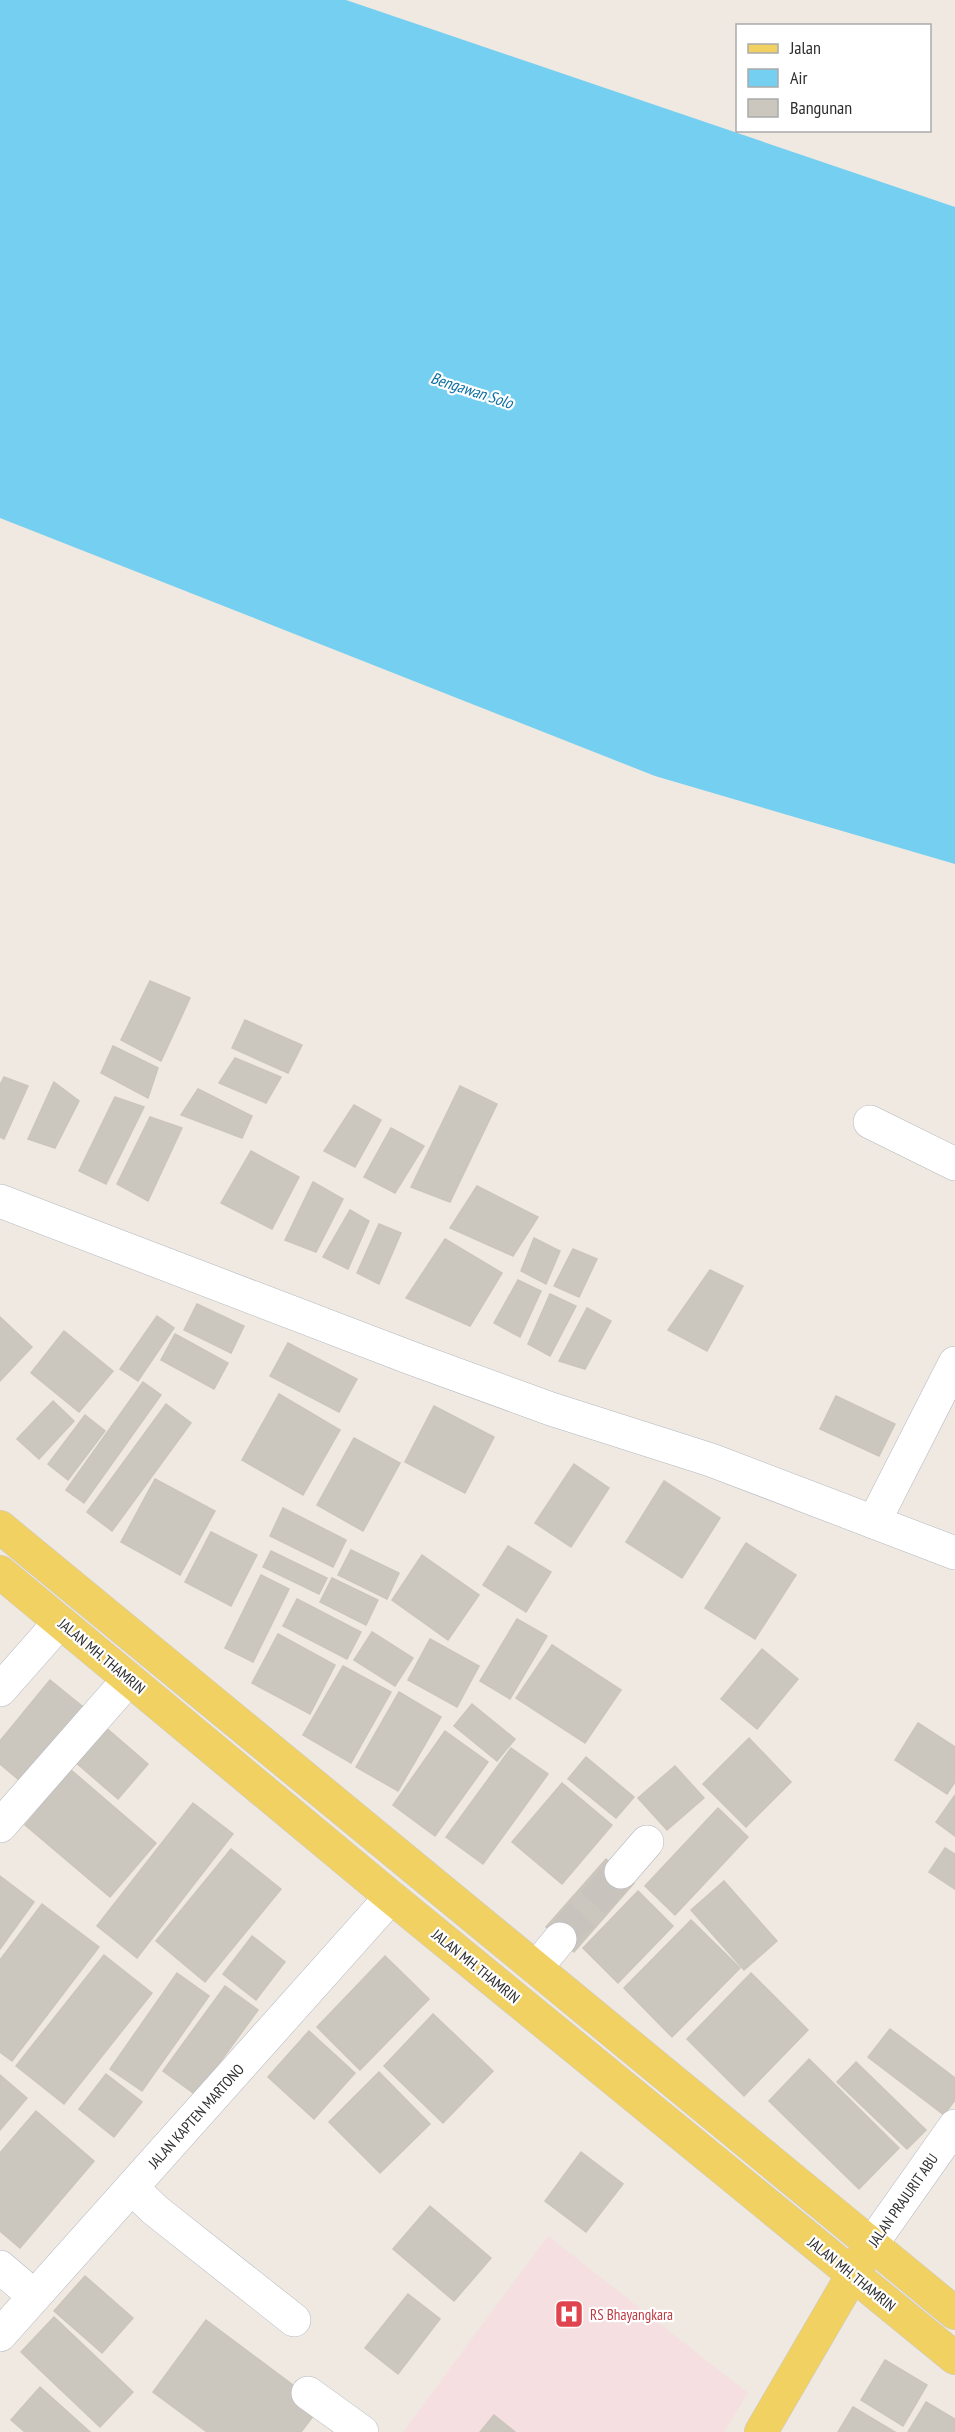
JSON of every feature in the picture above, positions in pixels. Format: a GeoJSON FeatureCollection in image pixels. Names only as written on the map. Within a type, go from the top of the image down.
{"type":"FeatureCollection","features":[{"type":"Feature","properties":{"kind":"main road"},"geometry":{"type":"LineString","coordinates":[[0,1527],[955,2313]]}},
{"type":"Feature","properties":{"kind":"main road","name":"JALAN MH. THAMRIN"},"geometry":{"type":"LineString","coordinates":[[0,1572],[395,1900],[955,2358]]}},
{"type":"Feature","properties":{"kind":"main road"},"geometry":{"type":"LineString","coordinates":[[395,1900],[424,1875]]}},
{"type":"Feature","properties":{"kind":"main road","name":"JALAN PRAJURIT ABU"},"geometry":{"type":"LineString","coordinates":[[761,2432],[871,2245]]}},
{"type":"Feature","properties":{"kind":"street"},"geometry":{"type":"LineString","coordinates":[[870,1122],[955,1164]]}},
{"type":"Feature","properties":{"kind":"street"},"geometry":{"type":"LineString","coordinates":[[0,1200],[411,1358],[551,1409],[711,1460],[955,1553]]}},
{"type":"Feature","properties":{"kind":"street"},"geometry":{"type":"LineString","coordinates":[[874,1522],[955,1363]]}},
{"type":"Feature","properties":{"kind":"street"},"geometry":{"type":"LineString","coordinates":[[0,1690],[89,1601]]}},
{"type":"Feature","properties":{"kind":"street"},"geometry":{"type":"LineString","coordinates":[[0,1826],[129,1679]]}},
{"type":"Feature","properties":{"kind":"street"},"geometry":{"type":"LineString","coordinates":[[621,1872],[647,1842]]}},
{"type":"Feature","properties":{"kind":"street","name":"JALAN KAPTEN MARTONO"},"geometry":{"type":"LineString","coordinates":[[0,2335],[395,1900]]}},
{"type":"Feature","properties":{"kind":"street"},"geometry":{"type":"LineString","coordinates":[[536,1968],[560,1939]]}},
{"type":"Feature","properties":{"kind":"street","name":"JALAN PRAJURIT ABU"},"geometry":{"type":"LineString","coordinates":[[871,2245],[955,2126]]}},
{"type":"Feature","properties":{"kind":"street"},"geometry":{"type":"LineString","coordinates":[[132,2188],[155,2210],[294,2320]]}},
{"type":"Feature","properties":{"kind":"street"},"geometry":{"type":"LineString","coordinates":[[0,2267],[34,2296]]}},
{"type":"Feature","properties":{"kind":"street"},"geometry":{"type":"LineString","coordinates":[[308,2393],[362,2432]]}},
{"type":"Feature","properties":{"kind":"shaded area","name":"RS Bhayangkara"},"geometry":{"type":"Polygon","coordinates":[[[548,2236],[748,2393],[724,2432],[403,2432],[548,2236]]]}},
{"type":"Feature","properties":{"kind":"water","name":"Bengawan Solo"},"geometry":{"type":"Polygon","coordinates":[[[0,0],[346,0],[955,207],[955,864],[655,776],[0,518],[0,0]]]}},
{"type":"Feature","properties":{"kind":"building"},"geometry":{"type":"Polygon","coordinates":[[[150,981],[190,998],[161,1061],[121,1040],[150,981]]]}},
{"type":"Feature","properties":{"kind":"building"},"geometry":{"type":"Polygon","coordinates":[[[245,1020],[302,1045],[288,1073],[232,1048],[245,1020]]]}},
{"type":"Feature","properties":{"kind":"building"},"geometry":{"type":"Polygon","coordinates":[[[113,1046],[158,1068],[148,1098],[101,1073],[113,1046]]]}},
{"type":"Feature","properties":{"kind":"building"},"geometry":{"type":"Polygon","coordinates":[[[235,1058],[281,1077],[266,1103],[219,1083],[235,1058]]]}},
{"type":"Feature","properties":{"kind":"building"},"geometry":{"type":"Polygon","coordinates":[[[4,1077],[28,1086],[4,1139],[0,1137],[0,1085],[4,1077]]]}},
{"type":"Feature","properties":{"kind":"building"},"geometry":{"type":"Polygon","coordinates":[[[54,1082],[79,1101],[55,1148],[28,1139],[54,1082]]]}},
{"type":"Feature","properties":{"kind":"building"},"geometry":{"type":"Polygon","coordinates":[[[460,1086],[497,1104],[450,1202],[411,1187],[460,1086]]]}},
{"type":"Feature","properties":{"kind":"building"},"geometry":{"type":"Polygon","coordinates":[[[198,1089],[252,1116],[242,1138],[181,1115],[198,1089]]]}},
{"type":"Feature","properties":{"kind":"building"},"geometry":{"type":"Polygon","coordinates":[[[115,1097],[144,1107],[106,1184],[79,1171],[115,1097]]]}},
{"type":"Feature","properties":{"kind":"building"},"geometry":{"type":"Polygon","coordinates":[[[354,1105],[381,1120],[355,1167],[324,1151],[354,1105]]]}},
{"type":"Feature","properties":{"kind":"building"},"geometry":{"type":"Polygon","coordinates":[[[150,1117],[182,1128],[148,1201],[117,1184],[150,1117]]]}},
{"type":"Feature","properties":{"kind":"building"},"geometry":{"type":"Polygon","coordinates":[[[391,1128],[424,1146],[395,1193],[364,1177],[391,1128]]]}},
{"type":"Feature","properties":{"kind":"building"},"geometry":{"type":"Polygon","coordinates":[[[251,1151],[299,1177],[272,1229],[221,1203],[251,1151]]]}},
{"type":"Feature","properties":{"kind":"building"},"geometry":{"type":"Polygon","coordinates":[[[313,1182],[343,1199],[316,1252],[285,1240],[313,1182]]]}},
{"type":"Feature","properties":{"kind":"building"},"geometry":{"type":"Polygon","coordinates":[[[477,1186],[538,1217],[513,1256],[450,1228],[477,1186]]]}},
{"type":"Feature","properties":{"kind":"building"},"geometry":{"type":"Polygon","coordinates":[[[350,1210],[369,1221],[348,1269],[323,1257],[350,1210]]]}},
{"type":"Feature","properties":{"kind":"building"},"geometry":{"type":"Polygon","coordinates":[[[379,1224],[401,1233],[379,1284],[357,1273],[379,1224]]]}},
{"type":"Feature","properties":{"kind":"building"},"geometry":{"type":"Polygon","coordinates":[[[534,1238],[560,1251],[546,1284],[521,1271],[534,1238]]]}},
{"type":"Feature","properties":{"kind":"building"},"geometry":{"type":"Polygon","coordinates":[[[445,1239],[502,1273],[470,1326],[406,1298],[445,1239]]]}},
{"type":"Feature","properties":{"kind":"building"},"geometry":{"type":"Polygon","coordinates":[[[573,1249],[597,1259],[579,1297],[554,1286],[573,1249]]]}},
{"type":"Feature","properties":{"kind":"building"},"geometry":{"type":"Polygon","coordinates":[[[710,1270],[743,1286],[707,1351],[668,1330],[710,1270]]]}},
{"type":"Feature","properties":{"kind":"building"},"geometry":{"type":"Polygon","coordinates":[[[518,1280],[541,1291],[520,1337],[494,1323],[518,1280]]]}},
{"type":"Feature","properties":{"kind":"building"},"geometry":{"type":"Polygon","coordinates":[[[550,1294],[576,1306],[550,1356],[528,1344],[550,1294]]]}},
{"type":"Feature","properties":{"kind":"building"},"geometry":{"type":"Polygon","coordinates":[[[197,1304],[244,1326],[231,1353],[184,1330],[197,1304]]]}},
{"type":"Feature","properties":{"kind":"building"},"geometry":{"type":"Polygon","coordinates":[[[587,1308],[611,1321],[585,1369],[559,1361],[587,1308]]]}},
{"type":"Feature","properties":{"kind":"building"},"geometry":{"type":"Polygon","coordinates":[[[157,1316],[174,1328],[138,1381],[120,1369],[157,1316]]]}},
{"type":"Feature","properties":{"kind":"building"},"geometry":{"type":"Polygon","coordinates":[[[0,1317],[32,1347],[0,1381],[0,1317]]]}},
{"type":"Feature","properties":{"kind":"building"},"geometry":{"type":"Polygon","coordinates":[[[64,1331],[113,1371],[79,1412],[31,1373],[64,1331]]]}},
{"type":"Feature","properties":{"kind":"building"},"geometry":{"type":"Polygon","coordinates":[[[175,1334],[228,1363],[214,1389],[161,1360],[175,1334]]]}},
{"type":"Feature","properties":{"kind":"building"},"geometry":{"type":"Polygon","coordinates":[[[288,1343],[357,1379],[339,1412],[270,1376],[288,1343]]]}},
{"type":"Feature","properties":{"kind":"building"},"geometry":{"type":"Polygon","coordinates":[[[143,1382],[161,1395],[84,1503],[66,1490],[143,1382]]]}},
{"type":"Feature","properties":{"kind":"building"},"geometry":{"type":"Polygon","coordinates":[[[279,1394],[340,1430],[303,1495],[242,1460],[279,1394]]]}},
{"type":"Feature","properties":{"kind":"building"},"geometry":{"type":"Polygon","coordinates":[[[836,1396],[895,1424],[879,1456],[820,1429],[836,1396]]]}},
{"type":"Feature","properties":{"kind":"building"},"geometry":{"type":"Polygon","coordinates":[[[53,1401],[74,1421],[39,1459],[17,1439],[53,1401]]]}},
{"type":"Feature","properties":{"kind":"building"},"geometry":{"type":"Polygon","coordinates":[[[166,1404],[191,1423],[112,1531],[87,1512],[166,1404]]]}},
{"type":"Feature","properties":{"kind":"building"},"geometry":{"type":"Polygon","coordinates":[[[434,1406],[494,1437],[465,1493],[405,1462],[434,1406]]]}},
{"type":"Feature","properties":{"kind":"building"},"geometry":{"type":"Polygon","coordinates":[[[85,1415],[105,1431],[68,1480],[48,1464],[85,1415]]]}},
{"type":"Feature","properties":{"kind":"building"},"geometry":{"type":"Polygon","coordinates":[[[354,1438],[400,1463],[363,1531],[317,1505],[354,1438]]]}},
{"type":"Feature","properties":{"kind":"building"},"geometry":{"type":"Polygon","coordinates":[[[574,1464],[609,1488],[571,1547],[535,1523],[574,1464]]]}},
{"type":"Feature","properties":{"kind":"building"},"geometry":{"type":"Polygon","coordinates":[[[155,1479],[215,1511],[180,1575],[121,1542],[155,1479]]]}},
{"type":"Feature","properties":{"kind":"building"},"geometry":{"type":"Polygon","coordinates":[[[664,1481],[720,1518],[682,1578],[626,1542],[664,1481]]]}},
{"type":"Feature","properties":{"kind":"building"},"geometry":{"type":"Polygon","coordinates":[[[283,1508],[346,1540],[333,1567],[270,1536],[283,1508]]]}},
{"type":"Feature","properties":{"kind":"building"},"geometry":{"type":"Polygon","coordinates":[[[211,1532],[257,1555],[231,1606],[185,1582],[211,1532]]]}},
{"type":"Feature","properties":{"kind":"building"},"geometry":{"type":"Polygon","coordinates":[[[746,1543],[796,1575],[755,1639],[705,1608],[746,1543]]]}},
{"type":"Feature","properties":{"kind":"building"},"geometry":{"type":"Polygon","coordinates":[[[508,1546],[551,1572],[526,1612],[483,1585],[508,1546]]]}},
{"type":"Feature","properties":{"kind":"building"},"geometry":{"type":"Polygon","coordinates":[[[351,1550],[399,1573],[387,1599],[338,1575],[351,1550]]]}},
{"type":"Feature","properties":{"kind":"building"},"geometry":{"type":"Polygon","coordinates":[[[271,1551],[327,1578],[319,1594],[263,1567],[271,1551]]]}},
{"type":"Feature","properties":{"kind":"building"},"geometry":{"type":"Polygon","coordinates":[[[422,1555],[479,1595],[448,1640],[392,1600],[422,1555]]]}},
{"type":"Feature","properties":{"kind":"building"},"geometry":{"type":"Polygon","coordinates":[[[261,1575],[289,1589],[253,1662],[225,1648],[261,1575]]]}},
{"type":"Feature","properties":{"kind":"building"},"geometry":{"type":"Polygon","coordinates":[[[332,1578],[378,1600],[366,1625],[320,1602],[332,1578]]]}},
{"type":"Feature","properties":{"kind":"building"},"geometry":{"type":"Polygon","coordinates":[[[297,1599],[361,1632],[347,1659],[283,1626],[297,1599]]]}},
{"type":"Feature","properties":{"kind":"building"},"geometry":{"type":"Polygon","coordinates":[[[517,1619],[547,1636],[510,1699],[480,1681],[517,1619]]]}},
{"type":"Feature","properties":{"kind":"building"},"geometry":{"type":"Polygon","coordinates":[[[372,1632],[413,1658],[395,1686],[354,1660],[372,1632]]]}},
{"type":"Feature","properties":{"kind":"building"},"geometry":{"type":"Polygon","coordinates":[[[278,1634],[335,1665],[310,1714],[252,1683],[278,1634]]]}},
{"type":"Feature","properties":{"kind":"building"},"geometry":{"type":"Polygon","coordinates":[[[430,1639],[479,1666],[457,1707],[408,1680],[430,1639]]]}},
{"type":"Feature","properties":{"kind":"building"},"geometry":{"type":"Polygon","coordinates":[[[552,1645],[621,1690],[585,1743],[516,1698],[552,1645]]]}},
{"type":"Feature","properties":{"kind":"building"},"geometry":{"type":"Polygon","coordinates":[[[762,1649],[798,1679],[757,1729],[721,1699],[762,1649]]]}},
{"type":"Feature","properties":{"kind":"building"},"geometry":{"type":"Polygon","coordinates":[[[343,1666],[391,1692],[351,1763],[303,1735],[343,1666]]]}},
{"type":"Feature","properties":{"kind":"building"},"geometry":{"type":"Polygon","coordinates":[[[50,1680],[87,1710],[25,1785],[0,1764],[0,1741],[50,1680]]]}},
{"type":"Feature","properties":{"kind":"building"},"geometry":{"type":"Polygon","coordinates":[[[399,1692],[441,1717],[398,1791],[356,1767],[399,1692]]]}},
{"type":"Feature","properties":{"kind":"building"},"geometry":{"type":"Polygon","coordinates":[[[472,1704],[515,1739],[497,1761],[454,1726],[472,1704]]]}},
{"type":"Feature","properties":{"kind":"building"},"geometry":{"type":"Polygon","coordinates":[[[918,1723],[955,1747],[955,1782],[947,1794],[895,1760],[918,1723]]]}},
{"type":"Feature","properties":{"kind":"building"},"geometry":{"type":"Polygon","coordinates":[[[104,1726],[148,1764],[118,1799],[74,1761],[104,1726]]]}},
{"type":"Feature","properties":{"kind":"building"},"geometry":{"type":"Polygon","coordinates":[[[445,1731],[488,1762],[435,1836],[393,1805],[445,1731]]]}},
{"type":"Feature","properties":{"kind":"building"},"geometry":{"type":"Polygon","coordinates":[[[749,1738],[791,1782],[746,1827],[703,1784],[749,1738]]]}},
{"type":"Feature","properties":{"kind":"building"},"geometry":{"type":"Polygon","coordinates":[[[511,1748],[548,1774],[483,1864],[446,1837],[511,1748]]]}},
{"type":"Feature","properties":{"kind":"building"},"geometry":{"type":"Polygon","coordinates":[[[586,1757],[634,1797],[616,1818],[568,1779],[586,1757]]]}},
{"type":"Feature","properties":{"kind":"building"},"geometry":{"type":"Polygon","coordinates":[[[675,1766],[704,1798],[667,1830],[638,1798],[675,1766]]]}},
{"type":"Feature","properties":{"kind":"building"},"geometry":{"type":"Polygon","coordinates":[[[71,1770],[156,1843],[110,1897],[25,1825],[71,1770]]]}},
{"type":"Feature","properties":{"kind":"building"},"geometry":{"type":"Polygon","coordinates":[[[562,1783],[612,1825],[562,1884],[512,1842],[562,1783]]]}},
{"type":"Feature","properties":{"kind":"building"},"geometry":{"type":"Polygon","coordinates":[[[955,1795],[955,1836],[936,1822],[955,1795]]]}},
{"type":"Feature","properties":{"kind":"building"},"geometry":{"type":"Polygon","coordinates":[[[193,1803],[233,1834],[137,1958],[97,1926],[193,1803]]]}},
{"type":"Feature","properties":{"kind":"building"},"geometry":{"type":"Polygon","coordinates":[[[718,1808],[748,1837],[675,1915],[645,1886],[718,1808]]]}},
{"type":"Feature","properties":{"kind":"building"},"geometry":{"type":"Polygon","coordinates":[[[945,1848],[955,1854],[955,1889],[929,1872],[945,1848]]]}},
{"type":"Feature","properties":{"kind":"building"},"geometry":{"type":"Polygon","coordinates":[[[231,1849],[281,1889],[205,1982],[156,1941],[231,1849]]]}},
{"type":"Feature","properties":{"kind":"building"},"geometry":{"type":"Polygon","coordinates":[[[606,1859],[634,1883],[574,1952],[546,1927],[606,1859]]]}},
{"type":"Feature","properties":{"kind":"building"},"geometry":{"type":"Polygon","coordinates":[[[0,1876],[34,1902],[0,1949],[0,1876]]]}},
{"type":"Feature","properties":{"kind":"building"},"geometry":{"type":"Polygon","coordinates":[[[724,1881],[777,1941],[744,1970],[691,1910],[724,1881]]]}},
{"type":"Feature","properties":{"kind":"building"},"geometry":{"type":"Polygon","coordinates":[[[638,1891],[673,1926],[618,1983],[583,1948],[638,1891]]]}},
{"type":"Feature","properties":{"kind":"building"},"geometry":{"type":"Polygon","coordinates":[[[42,1904],[99,1947],[12,2061],[0,2052],[0,1960],[42,1904]]]}},
{"type":"Feature","properties":{"kind":"building"},"geometry":{"type":"Polygon","coordinates":[[[691,1920],[740,1968],[672,2037],[624,1988],[691,1920]]]}},
{"type":"Feature","properties":{"kind":"building"},"geometry":{"type":"Polygon","coordinates":[[[252,1936],[285,1962],[256,2000],[223,1974],[252,1936]]]}},
{"type":"Feature","properties":{"kind":"building"},"geometry":{"type":"Polygon","coordinates":[[[104,1955],[152,1993],[64,2104],[16,2066],[104,1955]]]}},
{"type":"Feature","properties":{"kind":"building"},"geometry":{"type":"Polygon","coordinates":[[[385,1956],[429,1999],[360,2070],[317,2027],[385,1956]]]}},
{"type":"Feature","properties":{"kind":"building"},"geometry":{"type":"Polygon","coordinates":[[[177,1973],[209,1996],[142,2091],[110,2069],[177,1973]]]}},
{"type":"Feature","properties":{"kind":"building"},"geometry":{"type":"Polygon","coordinates":[[[751,1973],[808,2030],[744,2096],[687,2039],[751,1973]]]}},
{"type":"Feature","properties":{"kind":"building"},"geometry":{"type":"Polygon","coordinates":[[[225,1986],[258,2010],[196,2095],[163,2071],[225,1986]]]}},
{"type":"Feature","properties":{"kind":"building"},"geometry":{"type":"Polygon","coordinates":[[[433,2014],[493,2071],[443,2123],[384,2066],[433,2014]]]}},
{"type":"Feature","properties":{"kind":"building"},"geometry":{"type":"Polygon","coordinates":[[[890,2029],[955,2078],[955,2100],[944,2115],[868,2057],[890,2029]]]}},
{"type":"Feature","properties":{"kind":"building"},"geometry":{"type":"Polygon","coordinates":[[[309,2031],[355,2073],[314,2119],[268,2077],[309,2031]]]}},
{"type":"Feature","properties":{"kind":"building"},"geometry":{"type":"Polygon","coordinates":[[[809,2059],[899,2148],[859,2189],[769,2101],[809,2059]]]}},
{"type":"Feature","properties":{"kind":"building"},"geometry":{"type":"Polygon","coordinates":[[[856,2062],[926,2130],[907,2149],[837,2082],[856,2062]]]}},
{"type":"Feature","properties":{"kind":"building"},"geometry":{"type":"Polygon","coordinates":[[[379,2072],[430,2124],[380,2173],[329,2122],[379,2072]]]}},
{"type":"Feature","properties":{"kind":"building"},"geometry":{"type":"Polygon","coordinates":[[[106,2074],[142,2102],[114,2137],[79,2109],[106,2074]]]}},
{"type":"Feature","properties":{"kind":"building"},"geometry":{"type":"Polygon","coordinates":[[[0,2075],[27,2098],[0,2130],[0,2075]]]}},
{"type":"Feature","properties":{"kind":"building"},"geometry":{"type":"Polygon","coordinates":[[[36,2111],[94,2161],[20,2248],[0,2231],[0,2153],[36,2111]]]}},
{"type":"Feature","properties":{"kind":"building"},"geometry":{"type":"Polygon","coordinates":[[[581,2152],[623,2184],[586,2232],[545,2201],[581,2152]]]}},
{"type":"Feature","properties":{"kind":"building"},"geometry":{"type":"Polygon","coordinates":[[[430,2206],[491,2258],[454,2301],[393,2249],[430,2206]]]}},
{"type":"Feature","properties":{"kind":"building"},"geometry":{"type":"Polygon","coordinates":[[[85,2276],[133,2318],[102,2353],[54,2311],[85,2276]]]}},
{"type":"Feature","properties":{"kind":"building"},"geometry":{"type":"Polygon","coordinates":[[[408,2294],[440,2319],[398,2374],[365,2348],[408,2294]]]}},
{"type":"Feature","properties":{"kind":"building"},"geometry":{"type":"Polygon","coordinates":[[[54,2317],[133,2392],[100,2427],[21,2352],[54,2317]]]}},
{"type":"Feature","properties":{"kind":"building"},"geometry":{"type":"Polygon","coordinates":[[[206,2320],[321,2406],[301,2432],[207,2432],[153,2392],[206,2320]]]}},
{"type":"Feature","properties":{"kind":"building"},"geometry":{"type":"Polygon","coordinates":[[[885,2360],[927,2385],[903,2426],[861,2400],[885,2360]]]}},
{"type":"Feature","properties":{"kind":"building"},"geometry":{"type":"Polygon","coordinates":[[[40,2387],[90,2432],[25,2432],[11,2420],[40,2387]]]}},
{"type":"Feature","properties":{"kind":"building"},"geometry":{"type":"Polygon","coordinates":[[[926,2402],[955,2419],[955,2432],[908,2432],[926,2402]]]}},
{"type":"Feature","properties":{"kind":"building"},"geometry":{"type":"Polygon","coordinates":[[[853,2407],[895,2432],[838,2432],[853,2407]]]}},
{"type":"Feature","properties":{"kind":"building"},"geometry":{"type":"Polygon","coordinates":[[[494,2415],[515,2432],[480,2432],[494,2415]]]}},
{"type":"Feature","properties":{"kind":"tunnel"},"geometry":{"type":"LineString","coordinates":[[560,1939],[621,1872]]}},
{"type":"Feature","properties":{"kind":"place","name":"RS Bhayangkara"},"geometry":{"type":"Point","coordinates":[569,2314]}}]}
